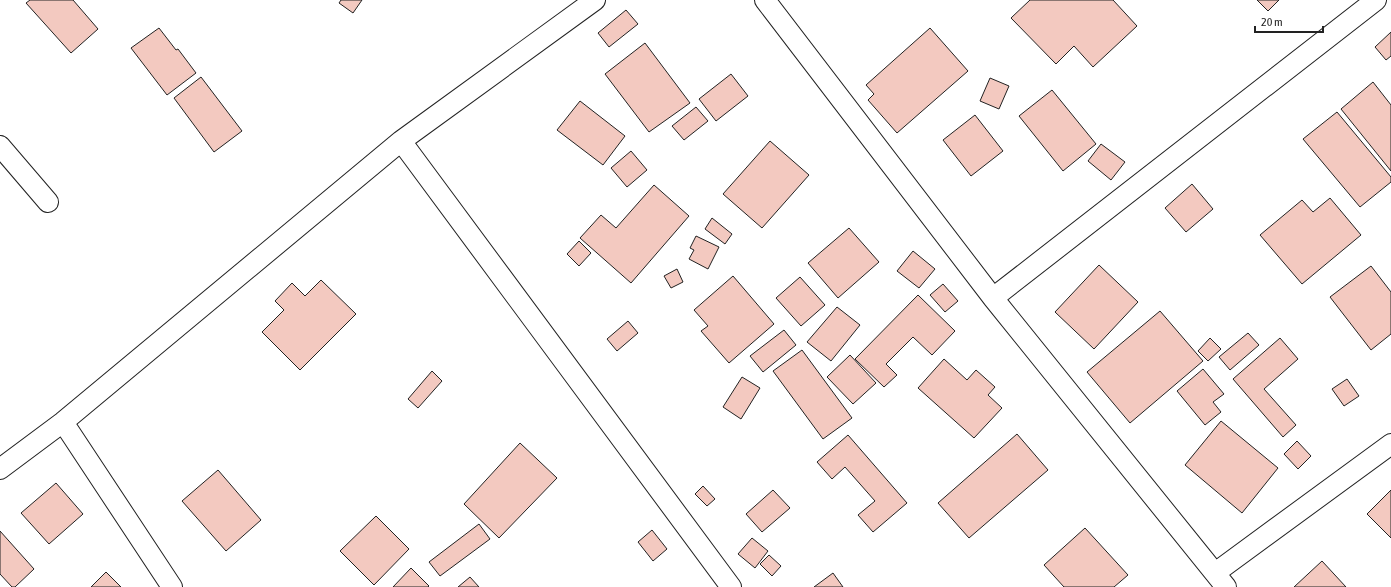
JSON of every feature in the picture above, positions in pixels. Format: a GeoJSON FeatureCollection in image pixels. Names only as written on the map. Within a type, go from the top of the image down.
{"type":"FeatureCollection","features":[{"type":"Feature","properties":{"kind":"street"},"geometry":{"type":"LineString","coordinates":[[0,469],[63,422],[401,141],[595,0]]}},
{"type":"Feature","properties":{"kind":"street"},"geometry":{"type":"LineString","coordinates":[[765,0],[993,298],[1221,580],[1391,444]]}},
{"type":"Feature","properties":{"kind":"street"},"geometry":{"type":"LineString","coordinates":[[993,298],[1376,0]]}},
{"type":"Feature","properties":{"kind":"street"},"geometry":{"type":"LineString","coordinates":[[401,141],[731,587]]}},
{"type":"Feature","properties":{"kind":"street"},"geometry":{"type":"LineString","coordinates":[[0,146],[48,202]]}},
{"type":"Feature","properties":{"kind":"street"},"geometry":{"type":"LineString","coordinates":[[63,422],[172,587]]}},
{"type":"Feature","properties":{"kind":"building"},"geometry":{"type":"Polygon","coordinates":[[[30,0],[73,0],[98,29],[71,53],[26,3],[30,0]]]}},
{"type":"Feature","properties":{"kind":"building"},"geometry":{"type":"Polygon","coordinates":[[[341,0],[362,0],[353,13],[339,3],[341,0]]]}},
{"type":"Feature","properties":{"kind":"building"},"geometry":{"type":"Polygon","coordinates":[[[1030,0],[1113,0],[1137,26],[1093,67],[1074,46],[1056,64],[1011,18],[1030,0]]]}},
{"type":"Feature","properties":{"kind":"building"},"geometry":{"type":"Polygon","coordinates":[[[1257,0],[1279,0],[1268,11],[1257,0]]]}},
{"type":"Feature","properties":{"kind":"building"},"geometry":{"type":"Polygon","coordinates":[[[626,10],[638,24],[609,47],[598,33],[626,10]]]}},
{"type":"Feature","properties":{"kind":"building"},"geometry":{"type":"Polygon","coordinates":[[[159,28],[176,50],[178,49],[196,73],[167,95],[131,48],[159,28]]]}},
{"type":"Feature","properties":{"kind":"building"},"geometry":{"type":"Polygon","coordinates":[[[930,28],[968,71],[897,133],[868,100],[874,94],[866,85],[930,28]]]}},
{"type":"Feature","properties":{"kind":"building"},"geometry":{"type":"Polygon","coordinates":[[[1391,32],[1391,56],[1386,60],[1375,47],[1391,32]]]}},
{"type":"Feature","properties":{"kind":"building"},"geometry":{"type":"Polygon","coordinates":[[[645,43],[690,103],[649,132],[605,74],[645,43]]]}},
{"type":"Feature","properties":{"kind":"building"},"geometry":{"type":"Polygon","coordinates":[[[731,74],[748,96],[716,121],[699,99],[731,74]]]}},
{"type":"Feature","properties":{"kind":"building"},"geometry":{"type":"Polygon","coordinates":[[[201,77],[242,131],[214,152],[174,98],[201,77]]]}},
{"type":"Feature","properties":{"kind":"building"},"geometry":{"type":"Polygon","coordinates":[[[990,78],[1009,86],[999,109],[980,101],[990,78]]]}},
{"type":"Feature","properties":{"kind":"building"},"geometry":{"type":"Polygon","coordinates":[[[1373,82],[1391,105],[1391,171],[1341,109],[1373,82]]]}},
{"type":"Feature","properties":{"kind":"building"},"geometry":{"type":"Polygon","coordinates":[[[1052,90],[1096,144],[1063,171],[1019,116],[1052,90]]]}},
{"type":"Feature","properties":{"kind":"building"},"geometry":{"type":"Polygon","coordinates":[[[580,101],[625,136],[603,165],[557,130],[580,101]]]}},
{"type":"Feature","properties":{"kind":"building"},"geometry":{"type":"Polygon","coordinates":[[[696,107],[708,121],[684,140],[672,126],[696,107]]]}},
{"type":"Feature","properties":{"kind":"building"},"geometry":{"type":"Polygon","coordinates":[[[1337,112],[1391,177],[1391,182],[1360,207],[1303,139],[1337,112]]]}},
{"type":"Feature","properties":{"kind":"building"},"geometry":{"type":"Polygon","coordinates":[[[975,115],[1003,151],[971,176],[943,140],[975,115]]]}},
{"type":"Feature","properties":{"kind":"building"},"geometry":{"type":"Polygon","coordinates":[[[770,141],[809,175],[762,228],[723,194],[770,141]]]}},
{"type":"Feature","properties":{"kind":"building"},"geometry":{"type":"Polygon","coordinates":[[[1101,144],[1125,162],[1111,180],[1088,161],[1101,144]]]}},
{"type":"Feature","properties":{"kind":"building"},"geometry":{"type":"Polygon","coordinates":[[[631,151],[647,170],[627,187],[611,168],[631,151]]]}},
{"type":"Feature","properties":{"kind":"building"},"geometry":{"type":"Polygon","coordinates":[[[1192,184],[1213,209],[1186,232],[1165,208],[1192,184]]]}},
{"type":"Feature","properties":{"kind":"building"},"geometry":{"type":"Polygon","coordinates":[[[654,185],[689,216],[631,283],[580,238],[601,215],[616,228],[654,185]]]}},
{"type":"Feature","properties":{"kind":"building"},"geometry":{"type":"Polygon","coordinates":[[[1330,198],[1361,235],[1302,284],[1260,235],[1302,200],[1313,212],[1330,198]]]}},
{"type":"Feature","properties":{"kind":"building"},"geometry":{"type":"Polygon","coordinates":[[[712,218],[732,234],[725,244],[705,229],[712,218]]]}},
{"type":"Feature","properties":{"kind":"building"},"geometry":{"type":"Polygon","coordinates":[[[849,228],[879,262],[838,298],[808,263],[849,228]]]}},
{"type":"Feature","properties":{"kind":"building"},"geometry":{"type":"Polygon","coordinates":[[[696,236],[719,247],[708,269],[689,259],[694,250],[690,248],[696,236]]]}},
{"type":"Feature","properties":{"kind":"building"},"geometry":{"type":"Polygon","coordinates":[[[579,241],[591,253],[579,266],[567,254],[579,241]]]}},
{"type":"Feature","properties":{"kind":"building"},"geometry":{"type":"Polygon","coordinates":[[[913,251],[935,269],[919,288],[897,271],[913,251]]]}},
{"type":"Feature","properties":{"kind":"building"},"geometry":{"type":"Polygon","coordinates":[[[1099,265],[1138,302],[1094,349],[1055,312],[1099,265]]]}},
{"type":"Feature","properties":{"kind":"building"},"geometry":{"type":"Polygon","coordinates":[[[1371,266],[1391,292],[1391,334],[1371,350],[1330,297],[1371,266]]]}},
{"type":"Feature","properties":{"kind":"building"},"geometry":{"type":"Polygon","coordinates":[[[677,269],[683,282],[671,288],[664,276],[677,269]]]}},
{"type":"Feature","properties":{"kind":"building"},"geometry":{"type":"Polygon","coordinates":[[[733,276],[774,324],[729,363],[701,331],[708,326],[694,310],[733,276]]]}},
{"type":"Feature","properties":{"kind":"building"},"geometry":{"type":"Polygon","coordinates":[[[800,277],[825,305],[801,326],[776,298],[800,277]]]}},
{"type":"Feature","properties":{"kind":"building"},"geometry":{"type":"Polygon","coordinates":[[[321,280],[356,314],[300,370],[262,332],[284,310],[275,301],[292,283],[305,296],[321,280]]]}},
{"type":"Feature","properties":{"kind":"building"},"geometry":{"type":"Polygon","coordinates":[[[943,284],[958,301],[945,312],[930,295],[943,284]]]}},
{"type":"Feature","properties":{"kind":"building"},"geometry":{"type":"Polygon","coordinates":[[[918,295],[955,331],[932,355],[913,337],[886,364],[897,375],[884,387],[855,359],[918,295]]]}},
{"type":"Feature","properties":{"kind":"building"},"geometry":{"type":"Polygon","coordinates":[[[837,307],[860,325],[831,361],[807,342],[837,307]]]}},
{"type":"Feature","properties":{"kind":"building"},"geometry":{"type":"Polygon","coordinates":[[[1160,311],[1203,361],[1130,423],[1087,372],[1160,311]]]}},
{"type":"Feature","properties":{"kind":"building"},"geometry":{"type":"Polygon","coordinates":[[[628,321],[638,333],[617,351],[607,339],[628,321]]]}},
{"type":"Feature","properties":{"kind":"building"},"geometry":{"type":"Polygon","coordinates":[[[784,330],[796,345],[763,372],[750,356],[784,330]]]}},
{"type":"Feature","properties":{"kind":"building"},"geometry":{"type":"Polygon","coordinates":[[[1248,333],[1259,345],[1230,370],[1219,357],[1248,333]]]}},
{"type":"Feature","properties":{"kind":"building"},"geometry":{"type":"Polygon","coordinates":[[[1210,338],[1221,349],[1208,361],[1198,351],[1210,338]]]}},
{"type":"Feature","properties":{"kind":"building"},"geometry":{"type":"Polygon","coordinates":[[[1280,338],[1298,359],[1264,389],[1296,425],[1283,437],[1233,379],[1280,338]]]}},
{"type":"Feature","properties":{"kind":"building"},"geometry":{"type":"Polygon","coordinates":[[[802,350],[852,418],[823,439],[773,371],[802,350]]]}},
{"type":"Feature","properties":{"kind":"building"},"geometry":{"type":"Polygon","coordinates":[[[850,355],[876,383],[853,404],[827,377],[850,355]]]}},
{"type":"Feature","properties":{"kind":"building"},"geometry":{"type":"Polygon","coordinates":[[[944,359],[967,380],[976,370],[995,387],[988,395],[1002,408],[974,438],[918,388],[944,359]]]}},
{"type":"Feature","properties":{"kind":"building"},"geometry":{"type":"Polygon","coordinates":[[[1203,369],[1224,394],[1213,402],[1221,412],[1205,425],[1177,391],[1203,369]]]}},
{"type":"Feature","properties":{"kind":"building"},"geometry":{"type":"Polygon","coordinates":[[[432,371],[442,381],[418,408],[408,399],[432,371]]]}},
{"type":"Feature","properties":{"kind":"building"},"geometry":{"type":"Polygon","coordinates":[[[742,377],[760,388],[741,419],[723,407],[742,377]]]}},
{"type":"Feature","properties":{"kind":"building"},"geometry":{"type":"Polygon","coordinates":[[[1347,379],[1359,396],[1344,406],[1332,389],[1347,379]]]}},
{"type":"Feature","properties":{"kind":"building"},"geometry":{"type":"Polygon","coordinates":[[[1221,421],[1278,468],[1242,513],[1185,465],[1221,421]]]}},
{"type":"Feature","properties":{"kind":"building"},"geometry":{"type":"Polygon","coordinates":[[[1017,434],[1048,470],[969,538],[938,503],[1017,434]]]}},
{"type":"Feature","properties":{"kind":"building"},"geometry":{"type":"Polygon","coordinates":[[[848,435],[907,503],[873,532],[858,515],[875,501],[845,467],[832,479],[817,462],[848,435]]]}},
{"type":"Feature","properties":{"kind":"building"},"geometry":{"type":"Polygon","coordinates":[[[1297,441],[1311,456],[1298,469],[1284,454],[1297,441]]]}},
{"type":"Feature","properties":{"kind":"building"},"geometry":{"type":"Polygon","coordinates":[[[520,443],[557,478],[499,538],[464,504],[520,443]]]}},
{"type":"Feature","properties":{"kind":"building"},"geometry":{"type":"Polygon","coordinates":[[[218,470],[261,520],[226,551],[182,501],[218,470]]]}},
{"type":"Feature","properties":{"kind":"building"},"geometry":{"type":"Polygon","coordinates":[[[56,483],[83,514],[49,544],[21,513],[56,483]]]}},
{"type":"Feature","properties":{"kind":"building"},"geometry":{"type":"Polygon","coordinates":[[[703,486],[715,499],[707,506],[695,494],[703,486]]]}},
{"type":"Feature","properties":{"kind":"building"},"geometry":{"type":"Polygon","coordinates":[[[773,490],[790,508],[762,532],[746,514],[773,490]]]}},
{"type":"Feature","properties":{"kind":"building"},"geometry":{"type":"Polygon","coordinates":[[[1391,490],[1391,538],[1367,514],[1391,490]]]}},
{"type":"Feature","properties":{"kind":"building"},"geometry":{"type":"Polygon","coordinates":[[[376,516],[409,549],[374,585],[340,551],[376,516]]]}},
{"type":"Feature","properties":{"kind":"building"},"geometry":{"type":"Polygon","coordinates":[[[479,524],[490,539],[440,576],[429,562],[479,524]]]}},
{"type":"Feature","properties":{"kind":"building"},"geometry":{"type":"Polygon","coordinates":[[[1085,528],[1128,575],[1114,587],[1064,587],[1044,565],[1085,528]]]}},
{"type":"Feature","properties":{"kind":"building"},"geometry":{"type":"Polygon","coordinates":[[[652,530],[667,549],[653,561],[638,542],[652,530]]]}},
{"type":"Feature","properties":{"kind":"building"},"geometry":{"type":"Polygon","coordinates":[[[0,531],[34,569],[15,587],[12,587],[0,574],[0,531]]]}},
{"type":"Feature","properties":{"kind":"building"},"geometry":{"type":"Polygon","coordinates":[[[752,538],[768,551],[755,568],[738,554],[752,538]]]}},
{"type":"Feature","properties":{"kind":"building"},"geometry":{"type":"Polygon","coordinates":[[[769,555],[781,566],[772,576],[760,564],[769,555]]]}},
{"type":"Feature","properties":{"kind":"building"},"geometry":{"type":"Polygon","coordinates":[[[1322,561],[1346,587],[1294,587],[1322,561]]]}},
{"type":"Feature","properties":{"kind":"building"},"geometry":{"type":"Polygon","coordinates":[[[411,568],[429,586],[393,587],[411,568]]]}},
{"type":"Feature","properties":{"kind":"building"},"geometry":{"type":"Polygon","coordinates":[[[106,572],[121,587],[91,587],[106,572]]]}},
{"type":"Feature","properties":{"kind":"building"},"geometry":{"type":"Polygon","coordinates":[[[833,573],[843,587],[814,587],[833,573]]]}},
{"type":"Feature","properties":{"kind":"building"},"geometry":{"type":"Polygon","coordinates":[[[470,577],[479,587],[458,587],[470,577]]]}}]}
